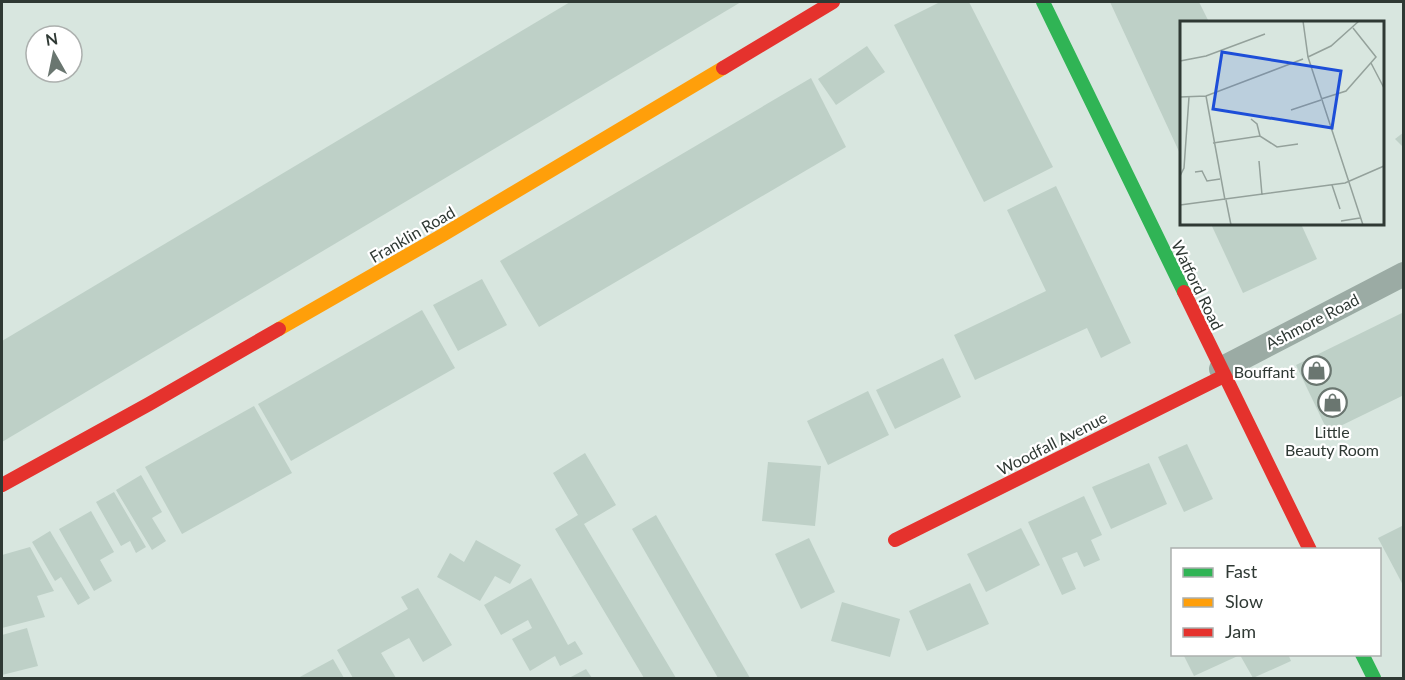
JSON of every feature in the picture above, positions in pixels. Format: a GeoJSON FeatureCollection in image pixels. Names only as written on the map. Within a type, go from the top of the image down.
{"type":"FeatureCollection","features":[{"type":"Feature","properties":{"kind":"main road","name":"Franklin Road"},"geometry":{"type":"LineString","coordinates":[[2,485],[149,404],[441,236],[833,2]]}},
{"type":"Feature","properties":{"kind":"main road","name":"Watford Road"},"geometry":{"type":"LineString","coordinates":[[1043,2],[1222,373],[1310,548]]}},
{"type":"Feature","properties":{"kind":"main road","name":"Woodfall Avenue"},"geometry":{"type":"LineString","coordinates":[[895,540],[1200,387],[1222,373]]}},
{"type":"Feature","properties":{"kind":"main road"},"geometry":{"type":"LineString","coordinates":[[1363,656],[1374,678]]}},
{"type":"Feature","properties":{"kind":"street","name":"Ashmore Road"},"geometry":{"type":"LineString","coordinates":[[1222,373],[1404,274]]}},
{"type":"Feature","properties":{"kind":"building"},"geometry":{"type":"Polygon","coordinates":[[[570,2],[741,2],[2,442],[2,341],[570,2]]]}},
{"type":"Feature","properties":{"kind":"building"},"geometry":{"type":"Polygon","coordinates":[[[940,2],[969,2],[1053,167],[984,202],[894,25],[940,2]]]}},
{"type":"Feature","properties":{"kind":"building"},"geometry":{"type":"Polygon","coordinates":[[[1110,2],[1199,2],[1208,21],[1180,21],[1180,154],[1110,2]]]}},
{"type":"Feature","properties":{"kind":"building"},"geometry":{"type":"Polygon","coordinates":[[[867,46],[885,72],[836,105],[818,79],[867,46]]]}},
{"type":"Feature","properties":{"kind":"building"},"geometry":{"type":"Polygon","coordinates":[[[811,78],[846,147],[539,327],[500,261],[811,78]]]}},
{"type":"Feature","properties":{"kind":"building"},"geometry":{"type":"Polygon","coordinates":[[[1404,132],[1404,148],[1395,139],[1404,132]]]}},
{"type":"Feature","properties":{"kind":"building"},"geometry":{"type":"Polygon","coordinates":[[[1056,186],[1131,343],[1101,358],[1087,328],[975,380],[954,335],[1046,291],[1007,210],[1056,186]]]}},
{"type":"Feature","properties":{"kind":"building"},"geometry":{"type":"Polygon","coordinates":[[[1211,225],[1301,225],[1317,259],[1243,293],[1211,225]]]}},
{"type":"Feature","properties":{"kind":"building"},"geometry":{"type":"Polygon","coordinates":[[[482,279],[507,325],[458,351],[433,305],[482,279]]]}},
{"type":"Feature","properties":{"kind":"building"},"geometry":{"type":"Polygon","coordinates":[[[422,310],[455,368],[291,461],[258,404],[422,310]]]}},
{"type":"Feature","properties":{"kind":"building"},"geometry":{"type":"Polygon","coordinates":[[[1404,312],[1404,395],[1328,432],[1296,365],[1404,312]]]}},
{"type":"Feature","properties":{"kind":"building"},"geometry":{"type":"Polygon","coordinates":[[[943,358],[961,397],[895,429],[876,390],[943,358]]]}},
{"type":"Feature","properties":{"kind":"building"},"geometry":{"type":"Polygon","coordinates":[[[868,391],[889,435],[828,465],[807,421],[868,391]]]}},
{"type":"Feature","properties":{"kind":"building"},"geometry":{"type":"Polygon","coordinates":[[[254,406],[292,473],[182,534],[145,467],[254,406]]]}},
{"type":"Feature","properties":{"kind":"building"},"geometry":{"type":"Polygon","coordinates":[[[1187,444],[1213,499],[1184,512],[1158,457],[1187,444]]]}},
{"type":"Feature","properties":{"kind":"building"},"geometry":{"type":"Polygon","coordinates":[[[585,453],[616,505],[584,524],[676,678],[644,678],[555,529],[578,515],[553,473],[585,453]]]}},
{"type":"Feature","properties":{"kind":"building"},"geometry":{"type":"Polygon","coordinates":[[[768,462],[821,466],[815,526],[762,521],[768,462]]]}},
{"type":"Feature","properties":{"kind":"building"},"geometry":{"type":"Polygon","coordinates":[[[1149,463],[1167,504],[1111,529],[1092,487],[1149,463]]]}},
{"type":"Feature","properties":{"kind":"building"},"geometry":{"type":"Polygon","coordinates":[[[141,475],[162,512],[152,518],[166,541],[152,550],[116,490],[141,475]]]}},
{"type":"Feature","properties":{"kind":"building"},"geometry":{"type":"Polygon","coordinates":[[[114,492],[146,547],[136,553],[130,541],[121,546],[96,502],[114,492]]]}},
{"type":"Feature","properties":{"kind":"building"},"geometry":{"type":"Polygon","coordinates":[[[1084,496],[1102,535],[1091,540],[1100,560],[1084,567],[1077,552],[1062,558],[1076,589],[1062,595],[1028,522],[1084,496]]]}},
{"type":"Feature","properties":{"kind":"building"},"geometry":{"type":"Polygon","coordinates":[[[91,511],[114,552],[100,560],[112,581],[94,591],[59,529],[91,511]]]}},
{"type":"Feature","properties":{"kind":"building"},"geometry":{"type":"Polygon","coordinates":[[[656,515],[750,678],[718,678],[632,529],[656,515]]]}},
{"type":"Feature","properties":{"kind":"building"},"geometry":{"type":"Polygon","coordinates":[[[1404,525],[1404,587],[1378,538],[1404,525]]]}},
{"type":"Feature","properties":{"kind":"building"},"geometry":{"type":"Polygon","coordinates":[[[1021,528],[1040,565],[986,592],[967,554],[1021,528]]]}},
{"type":"Feature","properties":{"kind":"building"},"geometry":{"type":"Polygon","coordinates":[[[50,531],[90,598],[78,605],[61,577],[55,581],[32,542],[50,531]]]}},
{"type":"Feature","properties":{"kind":"building"},"geometry":{"type":"Polygon","coordinates":[[[809,538],[835,592],[801,609],[775,554],[809,538]]]}},
{"type":"Feature","properties":{"kind":"building"},"geometry":{"type":"Polygon","coordinates":[[[476,540],[521,565],[510,584],[495,576],[480,601],[437,577],[450,553],[464,562],[476,540]]]}},
{"type":"Feature","properties":{"kind":"building"},"geometry":{"type":"Polygon","coordinates":[[[30,547],[54,591],[37,596],[45,617],[2,628],[2,555],[30,547]]]}},
{"type":"Feature","properties":{"kind":"building"},"geometry":{"type":"Polygon","coordinates":[[[531,578],[568,645],[575,641],[583,654],[560,666],[555,656],[530,671],[512,639],[532,628],[528,620],[501,635],[484,605],[531,578]]]}},
{"type":"Feature","properties":{"kind":"building"},"geometry":{"type":"Polygon","coordinates":[[[970,583],[989,624],[927,651],[909,611],[970,583]]]}},
{"type":"Feature","properties":{"kind":"building"},"geometry":{"type":"Polygon","coordinates":[[[418,588],[452,645],[423,662],[409,638],[381,653],[396,678],[353,678],[337,650],[408,609],[401,597],[418,588]]]}},
{"type":"Feature","properties":{"kind":"building"},"geometry":{"type":"Polygon","coordinates":[[[842,602],[900,619],[890,657],[831,641],[842,602]]]}},
{"type":"Feature","properties":{"kind":"building"},"geometry":{"type":"Polygon","coordinates":[[[27,628],[38,666],[2,675],[2,635],[27,628]]]}},
{"type":"Feature","properties":{"kind":"building"},"geometry":{"type":"Polygon","coordinates":[[[1184,656],[1238,656],[1194,676],[1184,656]]]}},
{"type":"Feature","properties":{"kind":"building"},"geometry":{"type":"Polygon","coordinates":[[[1241,656],[1289,656],[1291,661],[1253,678],[1241,656]]]}},
{"type":"Feature","properties":{"kind":"building"},"geometry":{"type":"Polygon","coordinates":[[[333,659],[344,678],[298,678],[333,659]]]}},
{"type":"Feature","properties":{"kind":"building"},"geometry":{"type":"Polygon","coordinates":[[[586,669],[592,678],[569,678],[586,669]]]}},
{"type":"Feature","properties":{"kind":"traffic: fast"},"geometry":{"type":"LineString","coordinates":[[1043,2],[1184,292]]}},
{"type":"Feature","properties":{"kind":"traffic: fast"},"geometry":{"type":"LineString","coordinates":[[1363,656],[1374,678]]}},
{"type":"Feature","properties":{"kind":"traffic: slow"},"geometry":{"type":"LineString","coordinates":[[279,329],[441,236],[723,68]]}},
{"type":"Feature","properties":{"kind":"traffic: jam"},"geometry":{"type":"LineString","coordinates":[[723,68],[833,2]]}},
{"type":"Feature","properties":{"kind":"traffic: jam"},"geometry":{"type":"LineString","coordinates":[[1184,292],[1309,548]]}},
{"type":"Feature","properties":{"kind":"traffic: jam"},"geometry":{"type":"LineString","coordinates":[[2,485],[279,329]]}},
{"type":"Feature","properties":{"kind":"traffic: jam"},"geometry":{"type":"LineString","coordinates":[[895,540],[1224,376]]}},
{"type":"Feature","properties":{"kind":"place","name":"Bouffant"},"geometry":{"type":"Point","coordinates":[1316,371]}},
{"type":"Feature","properties":{"kind":"place","name":"Little Beauty Room"},"geometry":{"type":"Point","coordinates":[1332,403]}}]}
